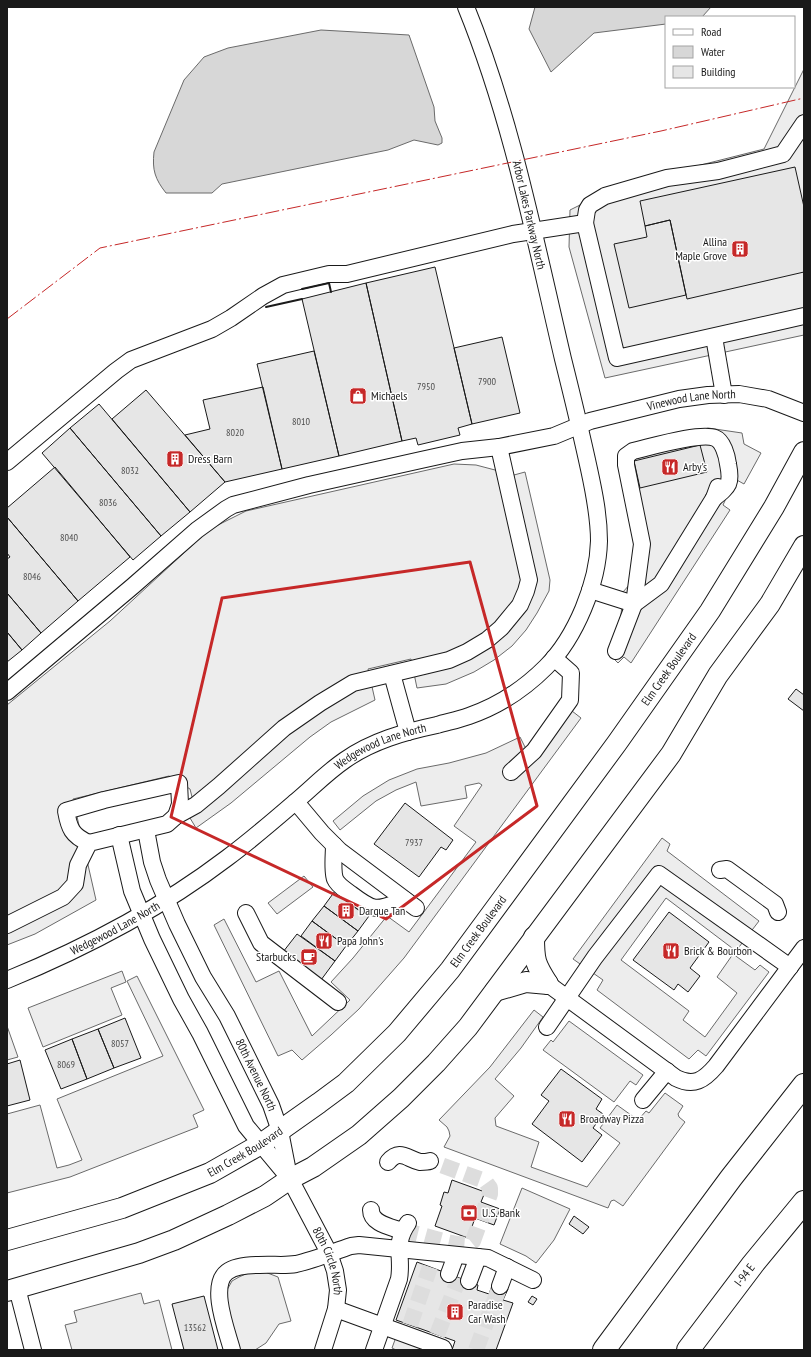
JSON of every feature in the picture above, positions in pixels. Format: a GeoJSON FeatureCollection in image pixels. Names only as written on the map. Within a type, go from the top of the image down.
{"type":"FeatureCollection","features":[{"type":"Feature","properties":{"kind":"highway"},"geometry":{"type":"LineString","coordinates":[[604,1350],[731,1178],[804,1085]]}},
{"type":"Feature","properties":{"kind":"highway","name":"I-94 E"},"geometry":{"type":"LineString","coordinates":[[688,1350],[753,1264],[804,1202]]}},
{"type":"Feature","properties":{"kind":"main road","name":"Elm Creek Boulevard"},"geometry":{"type":"LineString","coordinates":[[7,1240],[122,1208],[210,1173],[261,1144],[346,1083],[397,1033],[450,970],[617,743],[710,611],[774,507],[804,452]]}},
{"type":"Feature","properties":{"kind":"main road"},"geometry":{"type":"LineString","coordinates":[[12,1290],[139,1253],[174,1240],[228,1216],[313,1167],[359,1135],[401,1098],[436,1063],[468,1027],[671,754],[718,675],[770,604],[804,546]]}},
{"type":"Feature","properties":{"kind":"main road"},"geometry":{"type":"LineString","coordinates":[[534,937],[534,957],[536,964],[548,984]]}},
{"type":"Feature","properties":{"kind":"main road"},"geometry":{"type":"LineString","coordinates":[[495,991],[526,982],[548,984]]}},
{"type":"Feature","properties":{"kind":"street","name":"Arbor Lakes Parkway North"},"geometry":{"type":"LineString","coordinates":[[466,7],[491,75],[511,140],[580,426]]}},
{"type":"Feature","properties":{"kind":"street"},"geometry":{"type":"LineString","coordinates":[[804,123],[783,154],[718,171],[667,178],[605,196],[590,205],[587,210],[585,223],[617,358],[804,316]]}},
{"type":"Feature","properties":{"kind":"street"},"geometry":{"type":"LineString","coordinates":[[7,462],[116,371],[132,360],[212,329],[231,318],[262,296],[283,285],[329,274],[347,274],[514,234],[585,223]]}},
{"type":"Feature","properties":{"kind":"street"},"geometry":{"type":"LineString","coordinates":[[714,337],[724,395]]}},
{"type":"Feature","properties":{"kind":"street","name":"Vinewood Lane North"},"geometry":{"type":"LineString","coordinates":[[7,692],[198,530],[233,505],[309,485],[462,451],[499,447],[554,436],[590,421],[679,399],[708,395],[738,394],[768,399],[804,413]]}},
{"type":"Feature","properties":{"kind":"street","name":"Wedgewood Lane North"},"geometry":{"type":"LineString","coordinates":[[7,980],[68,953],[141,915],[166,900],[226,859],[347,758],[382,739],[467,717],[499,704],[526,685],[554,658],[573,631],[581,614],[590,590],[598,556],[597,507],[580,426]]}},
{"type":"Feature","properties":{"kind":"street"},"geometry":{"type":"LineString","coordinates":[[616,651],[634,604],[642,544],[626,465],[626,456],[633,451],[701,435],[716,438],[722,445],[727,460],[730,477],[727,487],[714,498],[661,584],[634,604]]}},
{"type":"Feature","properties":{"kind":"street"},"geometry":{"type":"LineString","coordinates":[[176,816],[180,804],[179,783],[66,811],[68,823],[73,833],[89,843],[167,824],[176,816],[196,805],[284,728],[320,703],[353,683],[449,660],[467,652],[487,640],[501,628],[520,605],[529,580],[499,447]]}},
{"type":"Feature","properties":{"kind":"street"},"geometry":{"type":"LineString","coordinates":[[590,590],[634,604]]}},
{"type":"Feature","properties":{"kind":"street"},"geometry":{"type":"LineString","coordinates":[[511,772],[534,751],[570,700],[571,673],[554,658]]}},
{"type":"Feature","properties":{"kind":"street"},"geometry":{"type":"LineString","coordinates":[[392,674],[408,732]]}},
{"type":"Feature","properties":{"kind":"street"},"geometry":{"type":"LineString","coordinates":[[296,802],[334,845],[410,904],[371,908],[340,886],[335,880],[334,875],[334,845]]}},
{"type":"Feature","properties":{"kind":"street","name":"80th Avenue North"},"geometry":{"type":"LineString","coordinates":[[146,830],[152,862],[166,900],[203,977],[227,1016],[270,1105],[280,1131],[290,1179]]}},
{"type":"Feature","properties":{"kind":"street"},"geometry":{"type":"LineString","coordinates":[[119,835],[132,891],[141,915],[181,999],[200,1033],[246,1126],[290,1179]]}},
{"type":"Feature","properties":{"kind":"street"},"geometry":{"type":"LineString","coordinates":[[7,925],[63,897],[75,884],[78,865],[89,843]]}},
{"type":"Feature","properties":{"kind":"street"},"geometry":{"type":"LineString","coordinates":[[720,870],[727,869],[776,904],[778,912]]}},
{"type":"Feature","properties":{"kind":"street"},"geometry":{"type":"LineString","coordinates":[[547,1027],[568,999],[595,957],[659,874],[790,967]]}},
{"type":"Feature","properties":{"kind":"street"},"geometry":{"type":"LineString","coordinates":[[246,913],[261,943],[338,1002]]}},
{"type":"Feature","properties":{"kind":"street"},"geometry":{"type":"LineString","coordinates":[[548,984],[667,1071],[684,1082],[693,1083],[709,1074],[804,948]]}},
{"type":"Feature","properties":{"kind":"street"},"geometry":{"type":"LineString","coordinates":[[643,1100],[667,1071]]}},
{"type":"Feature","properties":{"kind":"street"},"geometry":{"type":"LineString","coordinates":[[388,1162],[392,1158],[403,1155],[420,1162],[430,1161]]}},
{"type":"Feature","properties":{"kind":"street","name":"80th Circle North"},"geometry":{"type":"LineString","coordinates":[[290,1179],[329,1253],[336,1278],[338,1290],[336,1309],[323,1350]]}},
{"type":"Feature","properties":{"kind":"street"},"geometry":{"type":"LineString","coordinates":[[371,1210],[373,1219],[379,1223],[405,1227],[398,1250],[401,1270],[399,1279],[374,1350]]}},
{"type":"Feature","properties":{"kind":"street"},"geometry":{"type":"LineString","coordinates":[[232,1350],[220,1305],[218,1290],[220,1280],[227,1272],[239,1267],[254,1265],[296,1264],[351,1246],[359,1245],[398,1250],[453,1265],[488,1258],[533,1280]]}},
{"type":"Feature","properties":{"kind":"street"},"geometry":{"type":"LineString","coordinates":[[500,1286],[507,1267]]}},
{"type":"Feature","properties":{"kind":"street"},"geometry":{"type":"LineString","coordinates":[[12,1290],[33,1350]]}},
{"type":"Feature","properties":{"kind":"street"},"geometry":{"type":"LineString","coordinates":[[336,1309],[428,1338]]}},
{"type":"Feature","properties":{"kind":"highlighted area"},"geometry":{"type":"Polygon","coordinates":[[[470,562],[537,806],[386,919],[171,817],[222,598],[470,562]]]}},
{"type":"Feature","properties":{"kind":"shaded area"},"geometry":{"type":"Polygon","coordinates":[[[804,69],[804,335],[605,378],[569,247],[570,210],[618,186],[764,149],[804,69]]]}},
{"type":"Feature","properties":{"kind":"shaded area"},"geometry":{"type":"Polygon","coordinates":[[[708,428],[742,433],[744,444],[761,453],[744,484],[735,479],[723,505],[730,510],[631,663],[624,657],[618,663],[609,654],[621,615],[623,592],[630,584],[635,538],[624,450],[708,428]]]}},
{"type":"Feature","properties":{"kind":"shaded area"},"geometry":{"type":"Polygon","coordinates":[[[454,464],[476,465],[514,475],[525,472],[550,580],[549,591],[537,613],[526,630],[512,646],[494,660],[474,672],[446,684],[417,688],[411,659],[368,669],[375,700],[331,722],[310,737],[231,803],[196,828],[190,818],[192,797],[190,789],[169,776],[73,799],[96,900],[35,934],[7,945],[7,705],[110,621],[210,529],[246,511],[454,464]]]}},
{"type":"Feature","properties":{"kind":"shaded area"},"geometry":{"type":"Polygon","coordinates":[[[572,711],[581,718],[404,958],[359,1009],[302,1060],[292,1050],[278,1056],[214,925],[224,919],[256,982],[279,971],[312,1036],[350,1000],[331,982],[353,958],[387,916],[409,932],[476,842],[454,826],[482,785],[479,783],[465,786],[467,798],[421,806],[416,782],[396,790],[376,801],[340,830],[333,821],[363,796],[389,780],[417,769],[449,763],[486,753],[520,737],[525,747],[539,757],[572,711]]]}},
{"type":"Feature","properties":{"kind":"shaded area"},"geometry":{"type":"Polygon","coordinates":[[[662,838],[670,844],[667,851],[759,921],[736,951],[666,898],[621,960],[689,1011],[683,1020],[705,1037],[737,993],[717,977],[733,954],[755,970],[760,965],[769,972],[706,1056],[698,1050],[689,1059],[597,990],[603,980],[573,959],[662,838]]]}},
{"type":"Feature","properties":{"kind":"shaded area"},"geometry":{"type":"Polygon","coordinates":[[[304,876],[313,887],[277,914],[268,903],[304,876]]]}},
{"type":"Feature","properties":{"kind":"shaded area"},"geometry":{"type":"Polygon","coordinates":[[[122,971],[126,982],[111,988],[122,1015],[43,1047],[28,1008],[122,971]]]}},
{"type":"Feature","properties":{"kind":"shaded area"},"geometry":{"type":"Polygon","coordinates":[[[137,976],[204,1110],[193,1115],[198,1127],[70,1177],[7,1193],[7,1114],[40,1105],[57,1168],[69,1165],[82,1160],[57,1099],[163,1056],[127,981],[137,976]]]}},
{"type":"Feature","properties":{"kind":"shaded area"},"geometry":{"type":"Polygon","coordinates":[[[534,1010],[543,1017],[521,1048],[495,1079],[514,1096],[495,1118],[496,1126],[539,1142],[531,1167],[587,1187],[620,1143],[600,1128],[617,1105],[638,1120],[646,1111],[649,1113],[665,1093],[683,1106],[678,1114],[679,1117],[685,1122],[623,1206],[614,1200],[611,1201],[608,1208],[444,1147],[450,1136],[447,1127],[439,1120],[490,1067],[534,1010]]]}},
{"type":"Feature","properties":{"kind":"shaded area"},"geometry":{"type":"Polygon","coordinates":[[[569,1021],[643,1075],[636,1085],[630,1081],[614,1102],[543,1050],[551,1040],[553,1042],[569,1021]]]}},
{"type":"Feature","properties":{"kind":"shaded area"},"geometry":{"type":"Polygon","coordinates":[[[7,1026],[18,1057],[7,1060],[7,1026]]]}},
{"type":"Feature","properties":{"kind":"shaded area"},"geometry":{"type":"Polygon","coordinates":[[[522,1188],[570,1209],[554,1240],[536,1263],[526,1256],[500,1244],[522,1188]]]}},
{"type":"Feature","properties":{"kind":"shaded area"},"geometry":{"type":"Polygon","coordinates":[[[265,1272],[278,1277],[291,1321],[279,1324],[266,1343],[255,1350],[239,1350],[225,1299],[227,1290],[232,1281],[239,1277],[248,1273],[265,1272]]]}},
{"type":"Feature","properties":{"kind":"shaded area"},"geometry":{"type":"Polygon","coordinates":[[[141,1293],[144,1304],[159,1300],[172,1350],[72,1350],[65,1325],[77,1322],[74,1311],[141,1293]]]}},
{"type":"Feature","properties":{"kind":"shaded area"},"geometry":{"type":"Polygon","coordinates":[[[396,1337],[428,1350],[396,1350],[392,1348],[396,1337]]]}},
{"type":"Feature","properties":{"kind":"water"},"geometry":{"type":"Polygon","coordinates":[[[535,7],[711,7],[703,16],[665,16],[665,24],[594,33],[551,72],[529,29],[535,7]]]}},
{"type":"Feature","properties":{"kind":"water"},"geometry":{"type":"Polygon","coordinates":[[[321,30],[409,35],[434,107],[435,121],[442,138],[442,143],[438,145],[414,140],[388,150],[222,184],[212,193],[166,193],[155,174],[153,164],[154,152],[184,80],[204,57],[228,48],[321,30]]]}},
{"type":"Feature","properties":{"kind":"building","name":"Allina Maple Grove"},"geometry":{"type":"Polygon","coordinates":[[[795,167],[804,207],[804,272],[687,299],[670,220],[645,226],[640,201],[795,167]]]}},
{"type":"Feature","properties":{"kind":"building"},"geometry":{"type":"Polygon","coordinates":[[[670,220],[686,295],[629,308],[614,244],[647,237],[645,226],[670,220]]]}},
{"type":"Feature","properties":{"kind":"building"},"geometry":{"type":"Polygon","coordinates":[[[435,267],[472,424],[458,428],[460,435],[418,445],[416,438],[402,441],[366,283],[435,267]]]}},
{"type":"Feature","properties":{"kind":"building","name":"Michaels"},"geometry":{"type":"Polygon","coordinates":[[[366,283],[402,441],[339,456],[302,299],[366,283]]]}},
{"type":"Feature","properties":{"kind":"building"},"geometry":{"type":"Polygon","coordinates":[[[502,337],[520,413],[472,424],[454,348],[502,337]]]}},
{"type":"Feature","properties":{"kind":"building"},"geometry":{"type":"Polygon","coordinates":[[[314,351],[339,456],[282,469],[257,364],[314,351]]]}},
{"type":"Feature","properties":{"kind":"building"},"geometry":{"type":"Polygon","coordinates":[[[263,387],[282,469],[225,482],[185,435],[210,429],[203,400],[263,387]]]}},
{"type":"Feature","properties":{"kind":"building","name":"Dress Barn"},"geometry":{"type":"Polygon","coordinates":[[[146,390],[225,482],[190,512],[112,419],[146,390]]]}},
{"type":"Feature","properties":{"kind":"building"},"geometry":{"type":"Polygon","coordinates":[[[99,404],[190,512],[161,536],[70,428],[99,404]]]}},
{"type":"Feature","properties":{"kind":"building"},"geometry":{"type":"Polygon","coordinates":[[[70,428],[161,536],[133,560],[42,453],[70,428]]]}},
{"type":"Feature","properties":{"kind":"building","name":"Arby's"},"geometry":{"type":"Polygon","coordinates":[[[700,445],[707,472],[640,488],[634,461],[700,445]]]}},
{"type":"Feature","properties":{"kind":"building"},"geometry":{"type":"Polygon","coordinates":[[[55,467],[130,557],[78,601],[7,517],[7,508],[55,467]]]}},
{"type":"Feature","properties":{"kind":"building"},"geometry":{"type":"Polygon","coordinates":[[[7,517],[78,601],[41,633],[7,593],[7,559],[10,557],[7,553],[7,517]]]}},
{"type":"Feature","properties":{"kind":"building"},"geometry":{"type":"Polygon","coordinates":[[[7,593],[41,633],[22,650],[7,632],[7,593]]]}},
{"type":"Feature","properties":{"kind":"building"},"geometry":{"type":"Polygon","coordinates":[[[7,632],[22,650],[7,662],[7,632]]]}},
{"type":"Feature","properties":{"kind":"building"},"geometry":{"type":"Polygon","coordinates":[[[796,689],[804,695],[804,711],[788,699],[796,689]]]}},
{"type":"Feature","properties":{"kind":"building"},"geometry":{"type":"Polygon","coordinates":[[[405,803],[453,840],[446,850],[441,847],[419,877],[374,844],[405,803]]]}},
{"type":"Feature","properties":{"kind":"building","name":"Darque Tan"},"geometry":{"type":"Polygon","coordinates":[[[335,891],[369,916],[358,931],[324,906],[335,891]]]}},
{"type":"Feature","properties":{"kind":"building"},"geometry":{"type":"Polygon","coordinates":[[[324,906],[358,931],[346,946],[312,921],[324,906]]]}},
{"type":"Feature","properties":{"kind":"building","name":"Brick & Bourbon"},"geometry":{"type":"Polygon","coordinates":[[[669,912],[709,942],[690,968],[700,976],[688,992],[678,984],[674,990],[633,960],[669,912]]]}},
{"type":"Feature","properties":{"kind":"building","name":"Papa John's"},"geometry":{"type":"Polygon","coordinates":[[[312,921],[346,946],[335,961],[301,936],[312,921]]]}},
{"type":"Feature","properties":{"kind":"building","name":"Starbucks"},"geometry":{"type":"Polygon","coordinates":[[[297,934],[335,961],[321,980],[283,952],[297,934]]]}},
{"type":"Feature","properties":{"kind":"building"},"geometry":{"type":"Polygon","coordinates":[[[125,1018],[141,1058],[114,1068],[98,1029],[125,1018]]]}},
{"type":"Feature","properties":{"kind":"building"},"geometry":{"type":"Polygon","coordinates":[[[98,1029],[114,1068],[87,1079],[72,1039],[98,1029]]]}},
{"type":"Feature","properties":{"kind":"building"},"geometry":{"type":"Polygon","coordinates":[[[72,1039],[87,1079],[61,1089],[45,1050],[72,1039]]]}},
{"type":"Feature","properties":{"kind":"building"},"geometry":{"type":"Polygon","coordinates":[[[20,1060],[30,1100],[7,1106],[7,1064],[20,1060]]]}},
{"type":"Feature","properties":{"kind":"building","name":"Broadway Pizza"},"geometry":{"type":"Polygon","coordinates":[[[561,1069],[602,1099],[596,1109],[603,1114],[593,1128],[602,1135],[582,1162],[532,1124],[549,1101],[541,1095],[561,1069]]]}},
{"type":"Feature","properties":{"kind":"building","name":"U.S. Bank"},"geometry":{"type":"Polygon","coordinates":[[[452,1180],[485,1192],[481,1202],[500,1209],[494,1225],[475,1218],[468,1238],[435,1226],[442,1206],[440,1205],[444,1192],[448,1193],[452,1180]]]}},
{"type":"Feature","properties":{"kind":"building"},"geometry":{"type":"Polygon","coordinates":[[[574,1216],[589,1227],[583,1234],[569,1224],[574,1216]]]}},
{"type":"Feature","properties":{"kind":"building","name":"Paradise Car Wash"},"geometry":{"type":"Polygon","coordinates":[[[417,1262],[478,1285],[477,1290],[489,1294],[493,1283],[508,1289],[503,1300],[513,1303],[496,1350],[452,1350],[455,1341],[396,1320],[417,1262]]]}},
{"type":"Feature","properties":{"kind":"building"},"geometry":{"type":"Polygon","coordinates":[[[204,1296],[218,1350],[184,1350],[172,1304],[204,1296]]]}},
{"type":"Feature","properties":{"kind":"building"},"geometry":{"type":"Polygon","coordinates":[[[532,1296],[537,1299],[533,1305],[528,1302],[532,1296]]]}},
{"type":"Feature","properties":{"kind":"tunnel"},"geometry":{"type":"LineString","coordinates":[[402,1231],[460,1244],[468,1245],[473,1241],[490,1194],[490,1188],[485,1181],[430,1161]]}},
{"type":"Feature","properties":{"kind":"tunnel"},"geometry":{"type":"LineString","coordinates":[[410,1325],[430,1267]]}},
{"type":"Feature","properties":{"kind":"tunnel"},"geometry":{"type":"LineString","coordinates":[[437,1335],[459,1278]]}},
{"type":"Feature","properties":{"kind":"tunnel"},"geometry":{"type":"LineString","coordinates":[[476,1350],[500,1286]]}},
{"type":"Feature","properties":{"kind":"wall"},"geometry":{"type":"LineString","coordinates":[[302,289],[329,283],[331,292]]}},
{"type":"Feature","properties":{"kind":"wall"},"geometry":{"type":"LineString","coordinates":[[266,307],[302,299]]}},
{"type":"Feature","properties":{"kind":"power"},"geometry":{"type":"LineString","coordinates":[[7,319],[100,248],[661,131],[804,98]]}},
{"type":"Feature","properties":{"kind":"place","name":"Allina Maple Grove"},"geometry":{"type":"Point","coordinates":[740,249]}},
{"type":"Feature","properties":{"kind":"place","name":"Michaels"},"geometry":{"type":"Point","coordinates":[358,396]}},
{"type":"Feature","properties":{"kind":"place","name":"Dress Barn"},"geometry":{"type":"Point","coordinates":[175,459]}},
{"type":"Feature","properties":{"kind":"place","name":"Arby's"},"geometry":{"type":"Point","coordinates":[670,467]}},
{"type":"Feature","properties":{"kind":"place","name":"Darque Tan"},"geometry":{"type":"Point","coordinates":[346,911]}},
{"type":"Feature","properties":{"kind":"place","name":"Papa John's"},"geometry":{"type":"Point","coordinates":[324,941]}},
{"type":"Feature","properties":{"kind":"place","name":"Brick & Bourbon"},"geometry":{"type":"Point","coordinates":[671,951]}},
{"type":"Feature","properties":{"kind":"place","name":"Starbucks"},"geometry":{"type":"Point","coordinates":[309,957]}},
{"type":"Feature","properties":{"kind":"place","name":"Broadway Pizza"},"geometry":{"type":"Point","coordinates":[567,1119]}},
{"type":"Feature","properties":{"kind":"place","name":"U.S. Bank"},"geometry":{"type":"Point","coordinates":[469,1213]}},
{"type":"Feature","properties":{"kind":"place","name":"Paradise Car Wash"},"geometry":{"type":"Point","coordinates":[455,1312]}}]}
